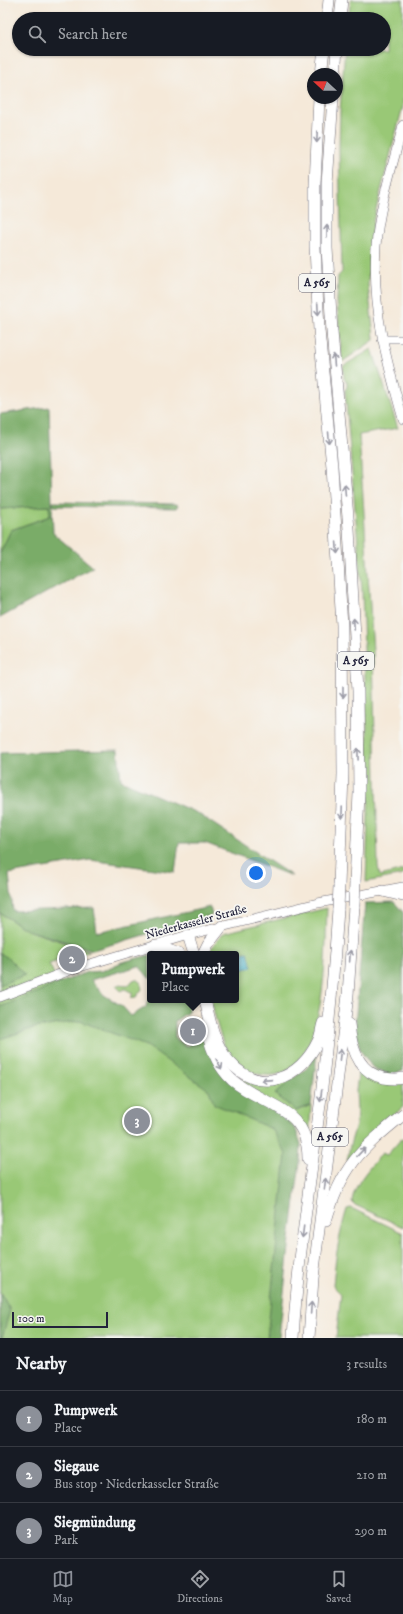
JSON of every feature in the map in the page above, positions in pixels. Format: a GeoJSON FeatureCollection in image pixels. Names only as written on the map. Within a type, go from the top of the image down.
{"type":"FeatureCollection","features":[{"type":"Feature","properties":{"kind":"highway"},"geometry":{"type":"LineString","coordinates":[[327,12],[329,0]]}},
{"type":"Feature","properties":{"kind":"highway"},"geometry":{"type":"LineString","coordinates":[[341,12],[342,0]]}},
{"type":"Feature","properties":{"kind":"highway"},"geometry":{"type":"LineString","coordinates":[[322,68],[323,56]]}},
{"type":"Feature","properties":{"kind":"highway"},"geometry":{"type":"LineString","coordinates":[[335,68],[336,56]]}},
{"type":"Feature","properties":{"kind":"highway","name":"A 565"},"geometry":{"type":"LineString","coordinates":[[294,1338],[296,1285],[321,1095],[334,974],[340,886],[343,774],[342,632],[332,467],[319,330],[314,247],[315,177],[319,104]]}},
{"type":"Feature","properties":{"kind":"highway","name":"A 565"},"geometry":{"type":"LineString","coordinates":[[308,1338],[313,1278],[348,995],[359,793],[358,691],[349,529],[332,332],[327,248],[327,183],[332,104]]}},
{"type":"Feature","properties":{"kind":"highway"},"geometry":{"type":"LineString","coordinates":[[383,891],[403,896]]}},
{"type":"Feature","properties":{"kind":"highway"},"geometry":{"type":"LineString","coordinates":[[204,951],[222,926]]}},
{"type":"Feature","properties":{"kind":"highway"},"geometry":{"type":"LineString","coordinates":[[185,936],[186,951]]}},
{"type":"Feature","properties":{"kind":"highway"},"geometry":{"type":"LineString","coordinates":[[185,936],[192,951]]}},
{"type":"Feature","properties":{"kind":"highway"},"geometry":{"type":"LineString","coordinates":[[155,945],[171,951]]}},
{"type":"Feature","properties":{"kind":"highway"},"geometry":{"type":"LineString","coordinates":[[206,1003],[212,1029],[228,1060],[240,1072],[250,1077],[261,1081],[270,1081],[284,1077],[298,1069],[312,1052],[319,1040],[334,974]]}},
{"type":"Feature","properties":{"kind":"highway"},"geometry":{"type":"LineString","coordinates":[[348,995],[350,1041],[358,1058],[364,1067],[378,1076],[403,1078]]}},
{"type":"Feature","properties":{"kind":"highway"},"geometry":{"type":"LineString","coordinates":[[200,1003],[214,1054],[224,1071],[233,1081],[281,1108],[297,1124],[305,1137],[308,1149],[308,1194]]}},
{"type":"Feature","properties":{"kind":"highway"},"geometry":{"type":"LineString","coordinates":[[313,1278],[329,1208],[347,1170],[370,1142],[403,1115]]}},
{"type":"Feature","properties":{"kind":"main road"},"geometry":{"type":"LineString","coordinates":[[403,125],[382,209],[376,245],[375,280],[381,339],[403,419]]}},
{"type":"Feature","properties":{"kind":"main road","name":"Niederkasseler Straße"},"geometry":{"type":"LineString","coordinates":[[0,997],[64,973],[185,936],[310,905],[403,887]]}},
{"type":"Feature","properties":{"kind":"street"},"geometry":{"type":"LineString","coordinates":[[381,339],[403,339]]}},
{"type":"Feature","properties":{"kind":"green space"},"geometry":{"type":"Polygon","coordinates":[[[351,0],[403,0],[403,106],[374,217],[370,242],[368,285],[374,340],[342,362],[337,301],[338,276],[342,272],[339,149],[341,104],[343,104],[344,56],[391,56],[391,12],[349,12],[351,0]]]}},
{"type":"Feature","properties":{"kind":"green space"},"geometry":{"type":"Polygon","coordinates":[[[372,349],[398,428],[359,435],[373,651],[378,866],[380,876],[403,870],[403,875],[366,882],[369,787],[362,592],[345,390],[347,387],[347,382],[344,379],[343,366],[372,349]]]}},
{"type":"Feature","properties":{"kind":"green space"},"geometry":{"type":"Polygon","coordinates":[[[49,407],[53,533],[93,567],[0,618],[0,553],[11,530],[50,516],[49,506],[0,509],[0,414],[49,407]]]}},
{"type":"Feature","properties":{"kind":"green space"},"geometry":{"type":"Polygon","coordinates":[[[53,502],[178,505],[176,508],[53,506],[53,502]]]}},
{"type":"Feature","properties":{"kind":"green space"},"geometry":{"type":"Polygon","coordinates":[[[49,506],[50,516],[11,530],[0,553],[0,509],[49,506]]]}},
{"type":"Feature","properties":{"kind":"green space"},"geometry":{"type":"Polygon","coordinates":[[[118,750],[121,780],[197,813],[292,876],[205,843],[179,843],[175,872],[90,860],[9,874],[13,911],[94,908],[97,932],[210,907],[212,915],[93,950],[27,930],[0,913],[0,753],[118,750]]]}},
{"type":"Feature","properties":{"kind":"green space"},"geometry":{"type":"Polygon","coordinates":[[[394,902],[403,912],[403,1071],[390,1075],[372,1067],[360,1050],[355,1026],[365,903],[394,902]]]}},
{"type":"Feature","properties":{"kind":"green space"},"geometry":{"type":"Polygon","coordinates":[[[327,908],[323,984],[311,1040],[298,1061],[281,1073],[258,1074],[246,1070],[237,1063],[224,1045],[212,1003],[239,1003],[239,951],[209,951],[223,933],[327,908]]]}},
{"type":"Feature","properties":{"kind":"green space"},"geometry":{"type":"Polygon","coordinates":[[[0,913],[27,930],[90,951],[49,964],[71,1005],[160,1044],[288,1132],[272,1338],[0,1338],[0,913]]]}},
{"type":"Feature","properties":{"kind":"green space"},"geometry":{"type":"Polygon","coordinates":[[[0,953],[8,958],[25,975],[0,985],[0,953]]]}},
{"type":"Feature","properties":{"kind":"green space"},"geometry":{"type":"Polygon","coordinates":[[[147,956],[147,975],[139,966],[91,980],[104,995],[122,1006],[131,1016],[146,1007],[147,1003],[188,1003],[188,1012],[175,1021],[175,1038],[187,1046],[205,1034],[209,1051],[261,1103],[284,1117],[296,1130],[301,1144],[300,1162],[279,1338],[267,1338],[286,1154],[272,1129],[214,1104],[209,1090],[146,1046],[80,1021],[34,1028],[0,1039],[0,1007],[87,972],[102,971],[122,962],[147,956]]]}},
{"type":"Feature","properties":{"kind":"green space"},"geometry":{"type":"Polygon","coordinates":[[[136,979],[141,983],[142,989],[136,997],[131,998],[133,993],[125,989],[121,991],[116,986],[128,986],[133,980],[136,979]]]}},
{"type":"Feature","properties":{"kind":"green space"},"geometry":{"type":"Polygon","coordinates":[[[317,1053],[311,1105],[296,1111],[275,1094],[306,1069],[317,1053]]]}},
{"type":"Feature","properties":{"kind":"green space"},"geometry":{"type":"Polygon","coordinates":[[[359,1066],[403,1080],[403,1107],[367,1139],[347,1161],[356,1125],[356,1091],[359,1066]]]}},
{"type":"Feature","properties":{"kind":"green space"},"geometry":{"type":"Polygon","coordinates":[[[238,1077],[259,1085],[278,1084],[293,1078],[275,1094],[296,1111],[311,1105],[309,1139],[238,1077]]]}},
{"type":"Feature","properties":{"kind":"green space"},"geometry":{"type":"Polygon","coordinates":[[[403,1137],[403,1227],[355,1205],[352,1202],[353,1195],[359,1182],[368,1170],[382,1153],[387,1155],[403,1137]]]}},
{"type":"Feature","properties":{"kind":"green space"},"geometry":{"type":"Polygon","coordinates":[[[351,1208],[403,1233],[403,1338],[336,1338],[341,1294],[333,1286],[335,1266],[344,1219],[347,1209],[351,1208]]]}},
{"type":"Feature","properties":{"kind":"green space"},"geometry":{"type":"Polygon","coordinates":[[[0,1292],[10,1310],[2,1338],[0,1336],[0,1292]]]}},
{"type":"Feature","properties":{"kind":"water"},"geometry":{"type":"Polygon","coordinates":[[[248,952],[252,967],[239,970],[239,954],[248,952]]]}},
{"type":"Feature","properties":{"kind":"place","name":"Siegaue"},"geometry":{"type":"Point","coordinates":[72,959]}},
{"type":"Feature","properties":{"kind":"place","name":"Pumpwerk"},"geometry":{"type":"Point","coordinates":[193,1031]}},
{"type":"Feature","properties":{"kind":"place","name":"Siegmündung"},"geometry":{"type":"Point","coordinates":[137,1121]}}]}
